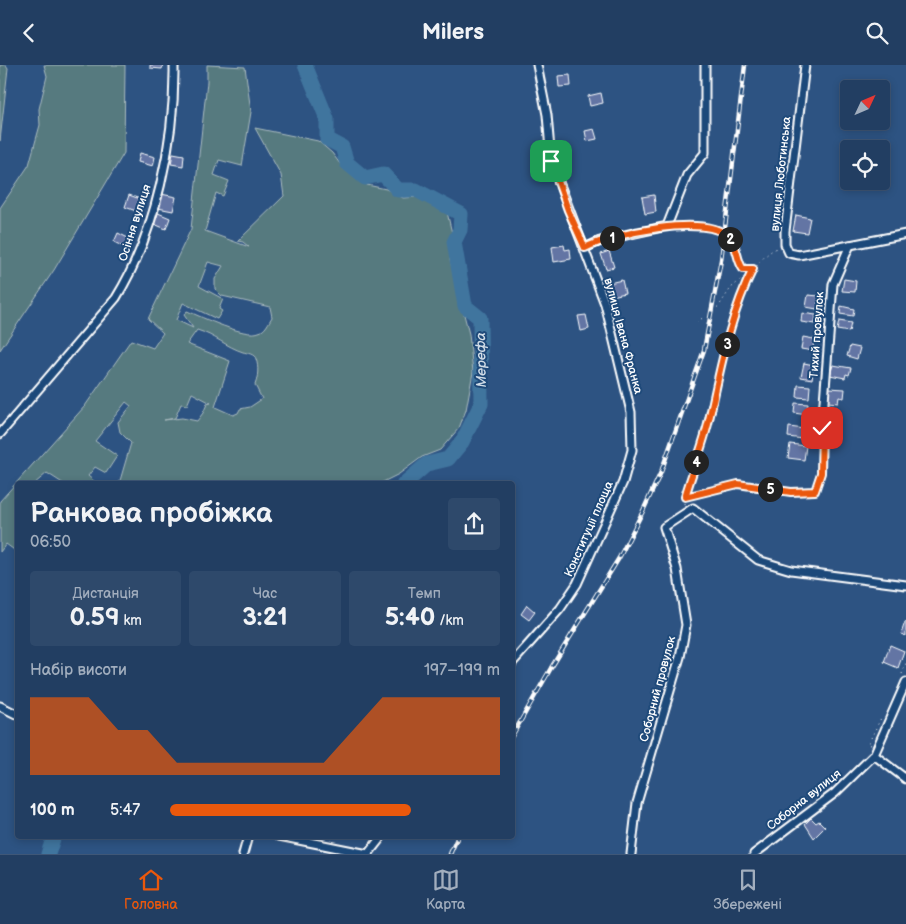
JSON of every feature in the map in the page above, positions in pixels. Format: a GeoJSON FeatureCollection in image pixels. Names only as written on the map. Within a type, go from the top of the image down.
{"type":"FeatureCollection","features":[{"type":"Feature","properties":{"kind":"street","name":"Осіння вулиця"},"geometry":{"type":"LineString","coordinates":[[0,434],[116,298],[128,277],[144,239],[161,181],[175,105],[174,65]]}},
{"type":"Feature","properties":{"kind":"street","name":"вулиця Івана Франка"},"geometry":{"type":"LineString","coordinates":[[537,65],[546,115],[551,161],[605,304],[631,412]]}},
{"type":"Feature","properties":{"kind":"street"},"geometry":{"type":"LineString","coordinates":[[585,248],[600,241],[667,226],[687,175],[705,153],[704,65]]}},
{"type":"Feature","properties":{"kind":"street","name":"вулиця Люботинська"},"geometry":{"type":"LineString","coordinates":[[804,65],[785,244],[789,253],[799,255],[850,245]]}},
{"type":"Feature","properties":{"kind":"street"},"geometry":{"type":"LineString","coordinates":[[850,245],[906,234]]}},
{"type":"Feature","properties":{"kind":"street","name":"Тихий провулок"},"geometry":{"type":"LineString","coordinates":[[822,428],[833,284],[850,245]]}},
{"type":"Feature","properties":{"kind":"street","name":"Конституції площа"},"geometry":{"type":"LineString","coordinates":[[515,660],[560,609],[573,590],[601,534],[623,482],[632,450],[631,412]]}},
{"type":"Feature","properties":{"kind":"street"},"geometry":{"type":"LineString","coordinates":[[683,515],[693,508],[758,560],[791,569],[906,585]]}},
{"type":"Feature","properties":{"kind":"street","name":"Соборний провулок"},"geometry":{"type":"LineString","coordinates":[[631,854],[637,803],[680,657],[686,625],[677,569],[664,527],[683,515]]}},
{"type":"Feature","properties":{"kind":"street","name":"Соборна вулиця"},"geometry":{"type":"LineString","coordinates":[[754,854],[835,793],[874,755],[906,682]]}},
{"type":"Feature","properties":{"kind":"street"},"geometry":{"type":"LineString","coordinates":[[0,706],[15,714]]}},
{"type":"Feature","properties":{"kind":"street"},"geometry":{"type":"LineString","coordinates":[[874,755],[906,779]]}},
{"type":"Feature","properties":{"kind":"street"},"geometry":{"type":"LineString","coordinates":[[243,854],[247,839]]}},
{"type":"Feature","properties":{"kind":"street"},"geometry":{"type":"LineString","coordinates":[[294,839],[368,854],[380,839]]}},
{"type":"Feature","properties":{"kind":"path"},"geometry":{"type":"LineString","coordinates":[[667,226],[715,229],[729,237],[735,246],[737,262],[743,269],[753,269]]}},
{"type":"Feature","properties":{"kind":"path"},"geometry":{"type":"LineString","coordinates":[[697,322],[719,306],[730,288],[772,250],[785,244]]}},
{"type":"Feature","properties":{"kind":"path"},"geometry":{"type":"LineString","coordinates":[[683,515],[685,497],[708,425],[718,376],[743,289],[753,269]]}},
{"type":"Feature","properties":{"kind":"path"},"geometry":{"type":"LineString","coordinates":[[685,497],[738,484],[791,492],[815,491],[821,473],[822,428]]}},
{"type":"Feature","properties":{"kind":"green space"},"geometry":{"type":"Polygon","coordinates":[[[0,65],[6,65],[8,68],[0,141],[0,65]]]}},
{"type":"Feature","properties":{"kind":"green space"},"geometry":{"type":"Polygon","coordinates":[[[44,65],[125,65],[124,153],[54,270],[0,350],[0,208],[29,165],[40,125],[39,109],[47,76],[44,65]]]}},
{"type":"Feature","properties":{"kind":"green space"},"geometry":{"type":"Polygon","coordinates":[[[207,65],[245,67],[251,112],[242,166],[219,160],[214,175],[229,181],[223,196],[216,193],[205,231],[249,247],[243,242],[238,241],[284,196],[281,175],[255,128],[318,141],[332,153],[343,168],[367,185],[386,189],[403,198],[422,197],[447,212],[454,242],[450,260],[469,334],[473,372],[466,410],[459,428],[440,450],[422,457],[399,474],[385,481],[120,481],[131,443],[120,432],[118,422],[131,406],[126,402],[95,441],[117,456],[106,473],[95,467],[88,476],[94,481],[59,481],[47,473],[38,481],[18,481],[85,406],[131,340],[153,348],[163,333],[148,319],[191,229],[207,82],[207,65]],[[208,262],[199,286],[223,299],[219,309],[222,311],[217,319],[183,303],[176,320],[193,328],[184,315],[187,311],[234,330],[253,333],[263,330],[272,317],[270,307],[222,296],[215,289],[215,279],[223,266],[208,262]],[[197,330],[187,344],[230,361],[215,407],[233,415],[238,413],[240,409],[250,407],[262,399],[255,385],[258,369],[255,357],[197,330]],[[192,393],[187,405],[181,404],[175,418],[164,420],[182,418],[197,421],[207,404],[211,403],[192,393]]]}},
{"type":"Feature","properties":{"kind":"green space"},"geometry":{"type":"Polygon","coordinates":[[[15,484],[15,510],[13,513],[15,515],[15,551],[6,544],[0,552],[0,501],[15,484]]]}},
{"type":"Feature","properties":{"kind":"building"},"geometry":{"type":"Polygon","coordinates":[[[150,65],[163,65],[162,69],[150,68],[150,65]]]}},
{"type":"Feature","properties":{"kind":"building"},"geometry":{"type":"Polygon","coordinates":[[[570,75],[571,86],[559,87],[558,76],[570,75]]]}},
{"type":"Feature","properties":{"kind":"building"},"geometry":{"type":"Polygon","coordinates":[[[601,93],[603,103],[590,106],[588,96],[601,93]]]}},
{"type":"Feature","properties":{"kind":"building"},"geometry":{"type":"Polygon","coordinates":[[[594,129],[597,139],[587,141],[585,131],[594,129]]]}},
{"type":"Feature","properties":{"kind":"building"},"geometry":{"type":"Polygon","coordinates":[[[140,153],[155,157],[153,166],[138,162],[140,153]]]}},
{"type":"Feature","properties":{"kind":"building"},"geometry":{"type":"Polygon","coordinates":[[[173,153],[184,155],[183,166],[171,164],[173,153]]]}},
{"type":"Feature","properties":{"kind":"building"},"geometry":{"type":"Polygon","coordinates":[[[161,194],[176,197],[173,211],[158,208],[161,194]]]}},
{"type":"Feature","properties":{"kind":"building"},"geometry":{"type":"Polygon","coordinates":[[[129,195],[140,199],[136,211],[125,207],[129,195]]]}},
{"type":"Feature","properties":{"kind":"building"},"geometry":{"type":"Polygon","coordinates":[[[654,195],[656,212],[645,214],[642,197],[654,195]]]}},
{"type":"Feature","properties":{"kind":"building"},"geometry":{"type":"Polygon","coordinates":[[[158,213],[170,218],[166,229],[154,224],[158,213]]]}},
{"type":"Feature","properties":{"kind":"building"},"geometry":{"type":"Polygon","coordinates":[[[796,215],[810,218],[807,233],[793,231],[796,215]]]}},
{"type":"Feature","properties":{"kind":"building"},"geometry":{"type":"Polygon","coordinates":[[[118,233],[130,239],[126,248],[114,242],[118,233]]]}},
{"type":"Feature","properties":{"kind":"building"},"geometry":{"type":"Polygon","coordinates":[[[564,245],[565,250],[570,249],[571,259],[554,262],[552,247],[564,245]]]}},
{"type":"Feature","properties":{"kind":"building"},"geometry":{"type":"Polygon","coordinates":[[[609,251],[614,267],[606,269],[601,254],[609,251]]]}},
{"type":"Feature","properties":{"kind":"building"},"geometry":{"type":"Polygon","coordinates":[[[844,279],[856,281],[855,292],[842,291],[844,279]]]}},
{"type":"Feature","properties":{"kind":"building"},"geometry":{"type":"Polygon","coordinates":[[[622,280],[625,293],[612,296],[609,283],[622,280]]]}},
{"type":"Feature","properties":{"kind":"building"},"geometry":{"type":"Polygon","coordinates":[[[808,295],[819,296],[817,309],[806,307],[808,295]]]}},
{"type":"Feature","properties":{"kind":"building"},"geometry":{"type":"Polygon","coordinates":[[[841,306],[854,309],[853,316],[840,314],[841,306]]]}},
{"type":"Feature","properties":{"kind":"building"},"geometry":{"type":"Polygon","coordinates":[[[802,313],[816,315],[815,324],[801,322],[802,313]]]}},
{"type":"Feature","properties":{"kind":"building"},"geometry":{"type":"Polygon","coordinates":[[[586,315],[589,329],[581,331],[578,316],[586,315]]]}},
{"type":"Feature","properties":{"kind":"building"},"geometry":{"type":"Polygon","coordinates":[[[839,321],[851,323],[849,332],[837,330],[839,321]]]}},
{"type":"Feature","properties":{"kind":"building"},"geometry":{"type":"Polygon","coordinates":[[[803,337],[814,339],[813,351],[801,349],[803,337]]]}},
{"type":"Feature","properties":{"kind":"building"},"geometry":{"type":"Polygon","coordinates":[[[850,346],[860,348],[857,359],[847,356],[850,346]]]}},
{"type":"Feature","properties":{"kind":"building"},"geometry":{"type":"Polygon","coordinates":[[[804,363],[814,365],[812,379],[801,377],[804,363]]]}},
{"type":"Feature","properties":{"kind":"building"},"geometry":{"type":"Polygon","coordinates":[[[833,365],[851,368],[849,375],[846,374],[845,378],[830,375],[833,365]]]}},
{"type":"Feature","properties":{"kind":"building"},"geometry":{"type":"Polygon","coordinates":[[[798,385],[810,386],[809,398],[797,397],[798,385]]]}},
{"type":"Feature","properties":{"kind":"building"},"geometry":{"type":"Polygon","coordinates":[[[829,388],[845,389],[844,398],[839,397],[838,403],[828,402],[829,388]]]}},
{"type":"Feature","properties":{"kind":"building"},"geometry":{"type":"Polygon","coordinates":[[[795,403],[808,404],[807,415],[794,413],[795,403]]]}},
{"type":"Feature","properties":{"kind":"building"},"geometry":{"type":"Polygon","coordinates":[[[789,427],[804,429],[803,439],[788,437],[789,427]]]}},
{"type":"Feature","properties":{"kind":"building"},"geometry":{"type":"Polygon","coordinates":[[[790,444],[806,446],[804,460],[788,458],[790,444]]]}},
{"type":"Feature","properties":{"kind":"building"},"geometry":{"type":"Polygon","coordinates":[[[527,605],[535,612],[529,620],[521,614],[527,605]]]}},
{"type":"Feature","properties":{"kind":"building"},"geometry":{"type":"Polygon","coordinates":[[[906,622],[906,636],[901,634],[906,622]]]}},
{"type":"Feature","properties":{"kind":"building"},"geometry":{"type":"Polygon","coordinates":[[[890,645],[904,651],[898,668],[884,662],[890,645]]]}},
{"type":"Feature","properties":{"kind":"building"},"geometry":{"type":"Polygon","coordinates":[[[811,818],[816,823],[819,821],[825,827],[814,838],[805,824],[811,818]]]}},
{"type":"Feature","properties":{"kind":"waterway","name":"Мерефа"},"geometry":{"type":"LineString","coordinates":[[305,65],[327,119],[327,139],[342,147],[347,163],[365,178],[383,174],[398,190],[416,190],[461,214],[460,230],[454,242],[465,306],[480,318],[481,404],[462,442],[448,459],[427,464],[407,481]]}},
{"type":"Feature","properties":{"kind":"waterway","name":"Мерефа"},"geometry":{"type":"LineString","coordinates":[[48,854],[53,839]]}},
{"type":"Feature","properties":{"kind":"railway"},"geometry":{"type":"LineString","coordinates":[[515,731],[551,668],[619,558],[642,513],[661,472],[704,350],[721,260],[745,65]]}},
{"type":"Feature","properties":{"kind":"railway"},"geometry":{"type":"LineString","coordinates":[[450,854],[457,839]]}},
{"type":"Feature","properties":{"kind":"route"},"geometry":{"type":"LineString","coordinates":[[551,161],[568,210],[585,248],[600,241],[667,226],[710,228],[729,237],[735,246],[737,262],[743,269],[753,269],[743,289],[718,376],[708,425],[685,497],[738,484],[791,492],[815,491],[821,473],[822,428]]}}]}
